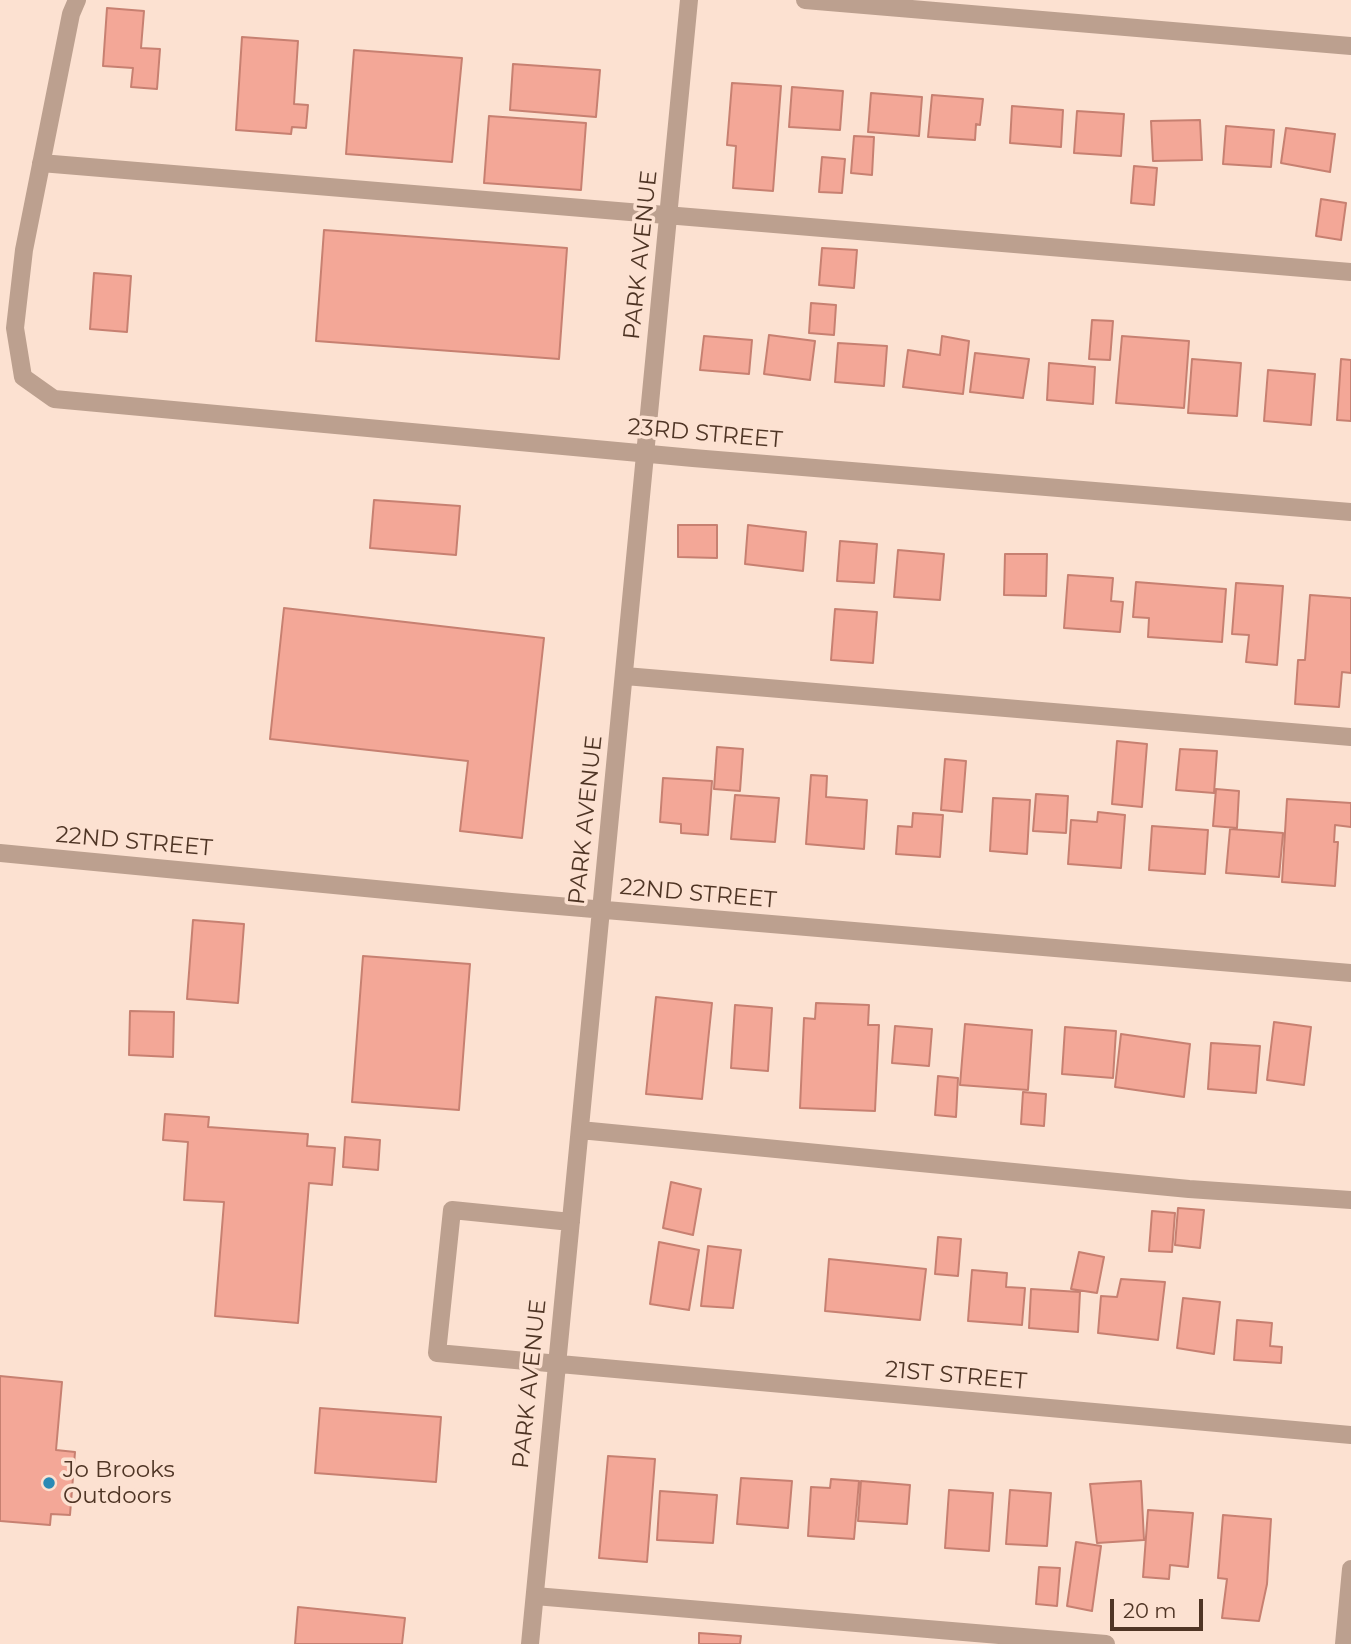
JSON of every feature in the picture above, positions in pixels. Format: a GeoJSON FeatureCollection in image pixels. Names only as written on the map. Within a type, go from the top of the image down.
{"type":"FeatureCollection","features":[{"type":"Feature","properties":{"kind":"street"},"geometry":{"type":"LineString","coordinates":[[77,0],[71,14],[41,163],[1351,272]]}},
{"type":"Feature","properties":{"kind":"street","name":"PARK AVENUE"},"geometry":{"type":"LineString","coordinates":[[530,1644],[689,0]]}},
{"type":"Feature","properties":{"kind":"street"},"geometry":{"type":"LineString","coordinates":[[805,0],[1351,46]]}},
{"type":"Feature","properties":{"kind":"street","name":"23RD STREET"},"geometry":{"type":"LineString","coordinates":[[41,163],[24,250],[15,328],[23,377],[54,400],[646,454],[1351,512]]}},
{"type":"Feature","properties":{"kind":"street"},"geometry":{"type":"LineString","coordinates":[[625,676],[1351,737]]}},
{"type":"Feature","properties":{"kind":"street","name":"22ND STREET"},"geometry":{"type":"LineString","coordinates":[[0,853],[601,910],[1351,973]]}},
{"type":"Feature","properties":{"kind":"street"},"geometry":{"type":"LineString","coordinates":[[580,1130],[1189,1189],[1351,1200]]}},
{"type":"Feature","properties":{"kind":"street","name":"21ST STREET"},"geometry":{"type":"LineString","coordinates":[[571,1222],[452,1210],[436,1353],[1351,1435]]}},
{"type":"Feature","properties":{"kind":"street"},"geometry":{"type":"LineString","coordinates":[[1344,1644],[1351,1569]]}},
{"type":"Feature","properties":{"kind":"street"},"geometry":{"type":"LineString","coordinates":[[535,1596],[1106,1644]]}},
{"type":"Feature","properties":{"kind":"building"},"geometry":{"type":"Polygon","coordinates":[[[107,8],[144,11],[141,48],[160,49],[157,89],[131,87],[133,68],[103,66],[107,8]]]}},
{"type":"Feature","properties":{"kind":"building"},"geometry":{"type":"Polygon","coordinates":[[[242,37],[298,41],[294,104],[308,105],[306,128],[292,127],[291,134],[236,130],[242,37]]]}},
{"type":"Feature","properties":{"kind":"building"},"geometry":{"type":"Polygon","coordinates":[[[354,50],[462,58],[452,162],[346,154],[354,50]]]}},
{"type":"Feature","properties":{"kind":"building"},"geometry":{"type":"Polygon","coordinates":[[[513,64],[600,70],[596,117],[510,110],[513,64]]]}},
{"type":"Feature","properties":{"kind":"building"},"geometry":{"type":"Polygon","coordinates":[[[732,83],[781,86],[773,191],[733,188],[736,146],[727,145],[732,83]]]}},
{"type":"Feature","properties":{"kind":"building"},"geometry":{"type":"Polygon","coordinates":[[[792,87],[843,91],[840,130],[789,127],[792,87]]]}},
{"type":"Feature","properties":{"kind":"building"},"geometry":{"type":"Polygon","coordinates":[[[871,93],[922,97],[919,136],[868,132],[871,93]]]}},
{"type":"Feature","properties":{"kind":"building"},"geometry":{"type":"Polygon","coordinates":[[[932,95],[983,99],[975,140],[928,137],[932,95]]]}},
{"type":"Feature","properties":{"kind":"building"},"geometry":{"type":"Polygon","coordinates":[[[1012,106],[1063,110],[1061,147],[1010,143],[1012,106]]]}},
{"type":"Feature","properties":{"kind":"building"},"geometry":{"type":"Polygon","coordinates":[[[1077,111],[1124,114],[1121,156],[1074,153],[1077,111]]]}},
{"type":"Feature","properties":{"kind":"building"},"geometry":{"type":"Polygon","coordinates":[[[489,116],[586,123],[581,190],[484,183],[489,116]]]}},
{"type":"Feature","properties":{"kind":"building"},"geometry":{"type":"Polygon","coordinates":[[[1200,120],[1202,160],[1153,161],[1151,121],[1200,120]]]}},
{"type":"Feature","properties":{"kind":"building"},"geometry":{"type":"Polygon","coordinates":[[[1226,126],[1274,130],[1271,167],[1223,164],[1226,126]]]}},
{"type":"Feature","properties":{"kind":"building"},"geometry":{"type":"Polygon","coordinates":[[[1286,128],[1335,134],[1330,172],[1281,163],[1286,128]]]}},
{"type":"Feature","properties":{"kind":"building"},"geometry":{"type":"Polygon","coordinates":[[[854,136],[874,137],[872,175],[851,173],[854,136]]]}},
{"type":"Feature","properties":{"kind":"building"},"geometry":{"type":"Polygon","coordinates":[[[822,157],[845,159],[842,193],[819,192],[822,157]]]}},
{"type":"Feature","properties":{"kind":"building"},"geometry":{"type":"Polygon","coordinates":[[[1134,166],[1157,168],[1154,205],[1131,203],[1134,166]]]}},
{"type":"Feature","properties":{"kind":"building"},"geometry":{"type":"Polygon","coordinates":[[[1321,199],[1346,203],[1341,240],[1316,236],[1321,199]]]}},
{"type":"Feature","properties":{"kind":"building"},"geometry":{"type":"Polygon","coordinates":[[[324,230],[567,248],[559,359],[316,341],[324,230]]]}},
{"type":"Feature","properties":{"kind":"building"},"geometry":{"type":"Polygon","coordinates":[[[822,248],[857,250],[854,288],[819,285],[822,248]]]}},
{"type":"Feature","properties":{"kind":"building"},"geometry":{"type":"Polygon","coordinates":[[[94,273],[131,276],[127,332],[90,329],[94,273]]]}},
{"type":"Feature","properties":{"kind":"building"},"geometry":{"type":"Polygon","coordinates":[[[811,303],[836,305],[834,335],[809,333],[811,303]]]}},
{"type":"Feature","properties":{"kind":"building"},"geometry":{"type":"Polygon","coordinates":[[[1092,320],[1113,321],[1110,360],[1089,359],[1092,320]]]}},
{"type":"Feature","properties":{"kind":"building"},"geometry":{"type":"Polygon","coordinates":[[[769,335],[815,341],[810,380],[764,374],[769,335]]]}},
{"type":"Feature","properties":{"kind":"building"},"geometry":{"type":"Polygon","coordinates":[[[704,336],[752,340],[749,374],[700,370],[704,336]]]}},
{"type":"Feature","properties":{"kind":"building"},"geometry":{"type":"Polygon","coordinates":[[[942,336],[969,341],[963,394],[903,387],[908,350],[940,355],[942,336]]]}},
{"type":"Feature","properties":{"kind":"building"},"geometry":{"type":"Polygon","coordinates":[[[1122,336],[1189,341],[1184,408],[1116,403],[1122,336]]]}},
{"type":"Feature","properties":{"kind":"building"},"geometry":{"type":"Polygon","coordinates":[[[838,343],[887,346],[884,386],[835,382],[838,343]]]}},
{"type":"Feature","properties":{"kind":"building"},"geometry":{"type":"Polygon","coordinates":[[[975,353],[1029,359],[1023,398],[970,392],[975,353]]]}},
{"type":"Feature","properties":{"kind":"building"},"geometry":{"type":"Polygon","coordinates":[[[1192,359],[1241,363],[1237,416],[1188,413],[1192,359]]]}},
{"type":"Feature","properties":{"kind":"building"},"geometry":{"type":"Polygon","coordinates":[[[1341,359],[1351,360],[1351,421],[1337,420],[1341,359]]]}},
{"type":"Feature","properties":{"kind":"building"},"geometry":{"type":"Polygon","coordinates":[[[1049,363],[1095,367],[1093,404],[1047,400],[1049,363]]]}},
{"type":"Feature","properties":{"kind":"building"},"geometry":{"type":"Polygon","coordinates":[[[1268,370],[1315,374],[1311,425],[1264,421],[1268,370]]]}},
{"type":"Feature","properties":{"kind":"building"},"geometry":{"type":"Polygon","coordinates":[[[374,500],[460,506],[456,555],[370,548],[374,500]]]}},
{"type":"Feature","properties":{"kind":"building"},"geometry":{"type":"Polygon","coordinates":[[[678,525],[717,525],[717,558],[678,557],[678,525]]]}},
{"type":"Feature","properties":{"kind":"building"},"geometry":{"type":"Polygon","coordinates":[[[748,525],[806,532],[803,571],[745,564],[748,525]]]}},
{"type":"Feature","properties":{"kind":"building"},"geometry":{"type":"Polygon","coordinates":[[[840,541],[877,544],[874,583],[837,581],[840,541]]]}},
{"type":"Feature","properties":{"kind":"building"},"geometry":{"type":"Polygon","coordinates":[[[898,550],[944,554],[940,600],[894,597],[898,550]]]}},
{"type":"Feature","properties":{"kind":"building"},"geometry":{"type":"Polygon","coordinates":[[[1005,554],[1047,554],[1046,596],[1004,595],[1005,554]]]}},
{"type":"Feature","properties":{"kind":"building"},"geometry":{"type":"Polygon","coordinates":[[[1068,575],[1113,578],[1111,601],[1123,602],[1120,632],[1064,628],[1068,575]]]}},
{"type":"Feature","properties":{"kind":"building"},"geometry":{"type":"Polygon","coordinates":[[[1136,582],[1226,589],[1222,642],[1148,637],[1149,618],[1133,617],[1136,582]]]}},
{"type":"Feature","properties":{"kind":"building"},"geometry":{"type":"Polygon","coordinates":[[[1236,583],[1283,586],[1277,665],[1246,662],[1249,635],[1232,634],[1236,583]]]}},
{"type":"Feature","properties":{"kind":"building"},"geometry":{"type":"Polygon","coordinates":[[[1310,595],[1351,598],[1351,673],[1342,672],[1339,707],[1295,704],[1298,660],[1305,660],[1310,595]]]}},
{"type":"Feature","properties":{"kind":"building"},"geometry":{"type":"Polygon","coordinates":[[[284,608],[544,638],[522,838],[460,831],[468,761],[270,739],[284,608]]]}},
{"type":"Feature","properties":{"kind":"building"},"geometry":{"type":"Polygon","coordinates":[[[835,609],[877,612],[873,663],[831,660],[835,609]]]}},
{"type":"Feature","properties":{"kind":"building"},"geometry":{"type":"Polygon","coordinates":[[[1117,741],[1147,744],[1142,807],[1112,804],[1117,741]]]}},
{"type":"Feature","properties":{"kind":"building"},"geometry":{"type":"Polygon","coordinates":[[[717,747],[743,749],[740,791],[714,789],[717,747]]]}},
{"type":"Feature","properties":{"kind":"building"},"geometry":{"type":"Polygon","coordinates":[[[1180,749],[1217,751],[1214,793],[1176,790],[1180,749]]]}},
{"type":"Feature","properties":{"kind":"building"},"geometry":{"type":"Polygon","coordinates":[[[945,759],[966,761],[962,812],[941,810],[945,759]]]}},
{"type":"Feature","properties":{"kind":"building"},"geometry":{"type":"Polygon","coordinates":[[[811,775],[827,776],[826,797],[867,800],[864,849],[806,844],[811,775]]]}},
{"type":"Feature","properties":{"kind":"building"},"geometry":{"type":"Polygon","coordinates":[[[663,778],[712,781],[708,835],[681,833],[681,824],[660,822],[663,778]]]}},
{"type":"Feature","properties":{"kind":"building"},"geometry":{"type":"Polygon","coordinates":[[[1216,789],[1239,791],[1237,828],[1213,826],[1216,789]]]}},
{"type":"Feature","properties":{"kind":"building"},"geometry":{"type":"Polygon","coordinates":[[[1036,794],[1068,796],[1066,833],[1033,831],[1036,794]]]}},
{"type":"Feature","properties":{"kind":"building"},"geometry":{"type":"Polygon","coordinates":[[[735,795],[779,798],[775,842],[731,839],[735,795]]]}},
{"type":"Feature","properties":{"kind":"building"},"geometry":{"type":"Polygon","coordinates":[[[993,798],[1030,800],[1027,854],[990,851],[993,798]]]}},
{"type":"Feature","properties":{"kind":"building"},"geometry":{"type":"Polygon","coordinates":[[[1287,799],[1351,803],[1351,827],[1335,825],[1334,842],[1338,842],[1335,886],[1282,882],[1287,799]]]}},
{"type":"Feature","properties":{"kind":"building"},"geometry":{"type":"Polygon","coordinates":[[[1098,812],[1125,815],[1121,868],[1068,864],[1071,820],[1097,822],[1098,812]]]}},
{"type":"Feature","properties":{"kind":"building"},"geometry":{"type":"Polygon","coordinates":[[[913,813],[943,815],[940,857],[896,854],[898,826],[912,827],[913,813]]]}},
{"type":"Feature","properties":{"kind":"building"},"geometry":{"type":"Polygon","coordinates":[[[1152,826],[1208,830],[1205,874],[1149,870],[1152,826]]]}},
{"type":"Feature","properties":{"kind":"building"},"geometry":{"type":"Polygon","coordinates":[[[1230,829],[1283,833],[1279,877],[1226,873],[1230,829]]]}},
{"type":"Feature","properties":{"kind":"building"},"geometry":{"type":"Polygon","coordinates":[[[193,920],[244,924],[238,1003],[187,999],[193,920]]]}},
{"type":"Feature","properties":{"kind":"building"},"geometry":{"type":"Polygon","coordinates":[[[363,956],[470,964],[459,1110],[352,1102],[363,956]]]}},
{"type":"Feature","properties":{"kind":"building"},"geometry":{"type":"Polygon","coordinates":[[[656,997],[712,1003],[702,1099],[646,1094],[656,997]]]}},
{"type":"Feature","properties":{"kind":"building"},"geometry":{"type":"Polygon","coordinates":[[[816,1003],[869,1005],[868,1025],[879,1025],[875,1111],[800,1108],[804,1018],[815,1019],[816,1003]]]}},
{"type":"Feature","properties":{"kind":"building"},"geometry":{"type":"Polygon","coordinates":[[[735,1005],[772,1008],[768,1071],[731,1068],[735,1005]]]}},
{"type":"Feature","properties":{"kind":"building"},"geometry":{"type":"Polygon","coordinates":[[[130,1011],[174,1012],[173,1057],[129,1055],[130,1011]]]}},
{"type":"Feature","properties":{"kind":"building"},"geometry":{"type":"Polygon","coordinates":[[[1274,1022],[1311,1027],[1304,1085],[1267,1080],[1274,1022]]]}},
{"type":"Feature","properties":{"kind":"building"},"geometry":{"type":"Polygon","coordinates":[[[965,1024],[1032,1030],[1028,1090],[960,1085],[965,1024]]]}},
{"type":"Feature","properties":{"kind":"building"},"geometry":{"type":"Polygon","coordinates":[[[895,1026],[932,1029],[929,1066],[892,1063],[895,1026]]]}},
{"type":"Feature","properties":{"kind":"building"},"geometry":{"type":"Polygon","coordinates":[[[1065,1027],[1116,1031],[1113,1078],[1062,1074],[1065,1027]]]}},
{"type":"Feature","properties":{"kind":"building"},"geometry":{"type":"Polygon","coordinates":[[[1121,1034],[1190,1044],[1184,1097],[1115,1087],[1121,1034]]]}},
{"type":"Feature","properties":{"kind":"building"},"geometry":{"type":"Polygon","coordinates":[[[1211,1043],[1260,1046],[1256,1093],[1208,1089],[1211,1043]]]}},
{"type":"Feature","properties":{"kind":"building"},"geometry":{"type":"Polygon","coordinates":[[[938,1076],[958,1078],[956,1117],[935,1115],[938,1076]]]}},
{"type":"Feature","properties":{"kind":"building"},"geometry":{"type":"Polygon","coordinates":[[[1023,1092],[1046,1094],[1044,1126],[1021,1124],[1023,1092]]]}},
{"type":"Feature","properties":{"kind":"building"},"geometry":{"type":"Polygon","coordinates":[[[165,1114],[209,1117],[208,1127],[308,1134],[307,1146],[335,1148],[332,1185],[309,1183],[298,1323],[215,1316],[224,1202],[184,1200],[188,1142],[163,1140],[165,1114]]]}},
{"type":"Feature","properties":{"kind":"building"},"geometry":{"type":"Polygon","coordinates":[[[345,1137],[380,1140],[378,1170],[343,1167],[345,1137]]]}},
{"type":"Feature","properties":{"kind":"building"},"geometry":{"type":"Polygon","coordinates":[[[671,1182],[701,1189],[693,1235],[663,1228],[671,1182]]]}},
{"type":"Feature","properties":{"kind":"building"},"geometry":{"type":"Polygon","coordinates":[[[1178,1208],[1204,1210],[1200,1248],[1175,1245],[1178,1208]]]}},
{"type":"Feature","properties":{"kind":"building"},"geometry":{"type":"Polygon","coordinates":[[[1152,1211],[1175,1213],[1172,1252],[1149,1251],[1152,1211]]]}},
{"type":"Feature","properties":{"kind":"building"},"geometry":{"type":"Polygon","coordinates":[[[938,1237],[961,1239],[958,1276],[935,1274],[938,1237]]]}},
{"type":"Feature","properties":{"kind":"building"},"geometry":{"type":"Polygon","coordinates":[[[659,1242],[699,1250],[689,1310],[650,1304],[659,1242]]]}},
{"type":"Feature","properties":{"kind":"building"},"geometry":{"type":"Polygon","coordinates":[[[708,1246],[741,1250],[733,1308],[701,1306],[708,1246]]]}},
{"type":"Feature","properties":{"kind":"building"},"geometry":{"type":"Polygon","coordinates":[[[1079,1252],[1104,1257],[1097,1293],[1071,1289],[1079,1252]]]}},
{"type":"Feature","properties":{"kind":"building"},"geometry":{"type":"Polygon","coordinates":[[[829,1259],[926,1269],[920,1320],[825,1311],[829,1259]]]}},
{"type":"Feature","properties":{"kind":"building"},"geometry":{"type":"Polygon","coordinates":[[[972,1270],[1007,1273],[1006,1287],[1025,1288],[1022,1325],[968,1321],[972,1270]]]}},
{"type":"Feature","properties":{"kind":"building"},"geometry":{"type":"Polygon","coordinates":[[[1121,1279],[1165,1282],[1158,1340],[1098,1333],[1101,1296],[1117,1297],[1121,1279]]]}},
{"type":"Feature","properties":{"kind":"building"},"geometry":{"type":"Polygon","coordinates":[[[1031,1289],[1080,1292],[1078,1332],[1029,1328],[1031,1289]]]}},
{"type":"Feature","properties":{"kind":"building"},"geometry":{"type":"Polygon","coordinates":[[[1183,1298],[1220,1302],[1214,1354],[1177,1348],[1183,1298]]]}},
{"type":"Feature","properties":{"kind":"building"},"geometry":{"type":"Polygon","coordinates":[[[1237,1320],[1272,1323],[1270,1346],[1282,1347],[1281,1363],[1234,1360],[1237,1320]]]}},
{"type":"Feature","properties":{"kind":"building"},"geometry":{"type":"Polygon","coordinates":[[[0,1376],[62,1382],[56,1450],[75,1452],[70,1515],[51,1514],[50,1525],[0,1521],[0,1376]]]}},
{"type":"Feature","properties":{"kind":"building"},"geometry":{"type":"Polygon","coordinates":[[[320,1408],[441,1417],[436,1482],[315,1473],[320,1408]]]}},
{"type":"Feature","properties":{"kind":"building"},"geometry":{"type":"Polygon","coordinates":[[[608,1456],[655,1459],[647,1562],[599,1558],[608,1456]]]}},
{"type":"Feature","properties":{"kind":"building"},"geometry":{"type":"Polygon","coordinates":[[[741,1478],[792,1481],[788,1528],[737,1524],[741,1478]]]}},
{"type":"Feature","properties":{"kind":"building"},"geometry":{"type":"Polygon","coordinates":[[[831,1479],[859,1481],[854,1539],[808,1536],[811,1487],[830,1488],[831,1479]]]}},
{"type":"Feature","properties":{"kind":"building"},"geometry":{"type":"Polygon","coordinates":[[[861,1481],[910,1485],[907,1524],[858,1521],[861,1481]]]}},
{"type":"Feature","properties":{"kind":"building"},"geometry":{"type":"Polygon","coordinates":[[[1141,1481],[1144,1540],[1097,1543],[1090,1484],[1141,1481]]]}},
{"type":"Feature","properties":{"kind":"building"},"geometry":{"type":"Polygon","coordinates":[[[949,1490],[993,1493],[989,1551],[945,1548],[949,1490]]]}},
{"type":"Feature","properties":{"kind":"building"},"geometry":{"type":"Polygon","coordinates":[[[1010,1490],[1051,1493],[1047,1546],[1006,1544],[1010,1490]]]}},
{"type":"Feature","properties":{"kind":"building"},"geometry":{"type":"Polygon","coordinates":[[[660,1491],[717,1495],[713,1543],[657,1540],[660,1491]]]}},
{"type":"Feature","properties":{"kind":"building"},"geometry":{"type":"Polygon","coordinates":[[[1148,1510],[1193,1513],[1188,1567],[1170,1565],[1169,1579],[1143,1577],[1148,1510]]]}},
{"type":"Feature","properties":{"kind":"building"},"geometry":{"type":"Polygon","coordinates":[[[1223,1515],[1271,1519],[1267,1584],[1259,1621],[1222,1618],[1227,1579],[1218,1578],[1223,1515]]]}},
{"type":"Feature","properties":{"kind":"building"},"geometry":{"type":"Polygon","coordinates":[[[1076,1542],[1101,1546],[1092,1611],[1067,1606],[1076,1542]]]}},
{"type":"Feature","properties":{"kind":"building"},"geometry":{"type":"Polygon","coordinates":[[[1039,1567],[1060,1568],[1057,1606],[1036,1604],[1039,1567]]]}},
{"type":"Feature","properties":{"kind":"building"},"geometry":{"type":"Polygon","coordinates":[[[298,1607],[405,1618],[402,1644],[295,1644],[298,1607]]]}},
{"type":"Feature","properties":{"kind":"building"},"geometry":{"type":"Polygon","coordinates":[[[699,1633],[741,1636],[740,1644],[699,1644],[699,1633]]]}},
{"type":"Feature","properties":{"kind":"place","name":"Jo Brooks Outdoors"},"geometry":{"type":"Point","coordinates":[49,1483]}}]}
